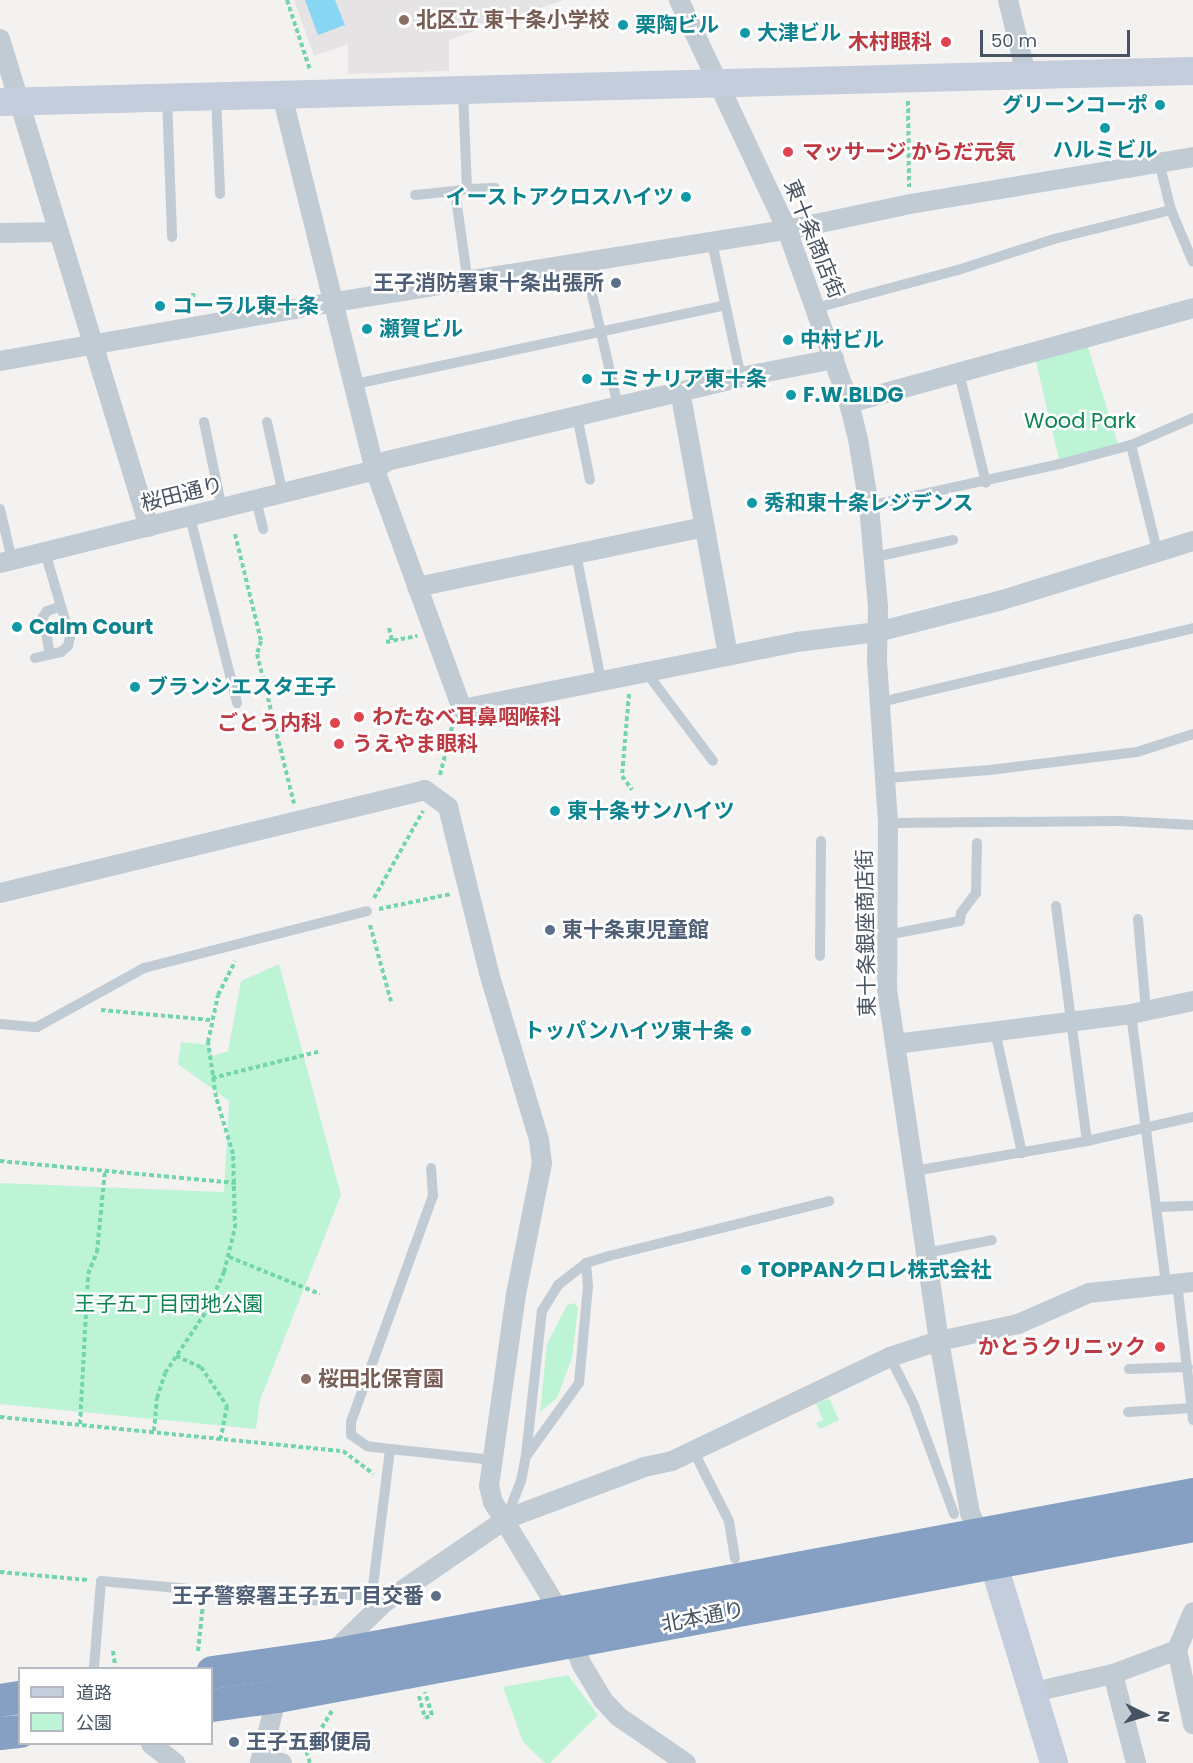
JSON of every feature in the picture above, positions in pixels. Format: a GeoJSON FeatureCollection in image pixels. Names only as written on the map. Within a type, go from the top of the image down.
{"type":"FeatureCollection","features":[{"type":"Feature","properties":{"kind":"highway","name":"北本通り"},"geometry":{"type":"LineString","coordinates":[[205,1665],[331,1655],[561,1612],[967,1523],[1193,1494]]}},
{"type":"Feature","properties":{"kind":"highway","name":"北本通り"},"geometry":{"type":"LineString","coordinates":[[213,1705],[277,1696],[573,1642],[1193,1525]]}},
{"type":"Feature","properties":{"kind":"highway"},"geometry":{"type":"LineString","coordinates":[[0,1700],[18,1697]]}},
{"type":"Feature","properties":{"kind":"highway"},"geometry":{"type":"LineString","coordinates":[[0,1733],[18,1731]]}},
{"type":"Feature","properties":{"kind":"street","name":"東十条商店街"},"geometry":{"type":"LineString","coordinates":[[679,0],[787,230],[849,403]]}},
{"type":"Feature","properties":{"kind":"street"},"geometry":{"type":"LineString","coordinates":[[1008,0],[1027,78]]}},
{"type":"Feature","properties":{"kind":"street"},"geometry":{"type":"LineString","coordinates":[[0,39],[10,102],[57,232],[149,527]]}},
{"type":"Feature","properties":{"kind":"street"},"geometry":{"type":"LineString","coordinates":[[10,102],[463,89],[1027,78],[1193,71]]}},
{"type":"Feature","properties":{"kind":"street"},"geometry":{"type":"LineString","coordinates":[[282,95],[375,470],[462,709],[728,656],[877,632],[999,601],[1157,550],[1193,541]]}},
{"type":"Feature","properties":{"kind":"street"},"geometry":{"type":"LineString","coordinates":[[0,360],[93,346],[335,302],[468,283],[787,230],[910,204],[1160,166],[1193,157]]}},
{"type":"Feature","properties":{"kind":"street"},"geometry":{"type":"LineString","coordinates":[[0,233],[57,232]]}},
{"type":"Feature","properties":{"kind":"street"},"geometry":{"type":"LineString","coordinates":[[849,403],[1193,308]]}},
{"type":"Feature","properties":{"kind":"street","name":"桜田通り"},"geometry":{"type":"LineString","coordinates":[[6,562],[375,470],[387,461],[741,377],[834,359]]}},
{"type":"Feature","properties":{"kind":"street"},"geometry":{"type":"LineString","coordinates":[[680,391],[728,656]]}},
{"type":"Feature","properties":{"kind":"street","name":"東十条銀座商店街"},"geometry":{"type":"LineString","coordinates":[[849,403],[869,506],[875,556],[877,632],[887,777],[887,989],[939,1341],[970,1513],[967,1523],[993,1562]]}},
{"type":"Feature","properties":{"kind":"street"},"geometry":{"type":"LineString","coordinates":[[417,587],[705,527]]}},
{"type":"Feature","properties":{"kind":"street"},"geometry":{"type":"LineString","coordinates":[[0,893],[425,790],[448,807],[489,973],[539,1140],[542,1163],[516,1294],[489,1486],[493,1502],[506,1519],[561,1612],[582,1665],[603,1700],[619,1717],[686,1763]]}},
{"type":"Feature","properties":{"kind":"street"},"geometry":{"type":"LineString","coordinates":[[895,1044],[1139,1012],[1193,1001]]}},
{"type":"Feature","properties":{"kind":"street"},"geometry":{"type":"LineString","coordinates":[[282,1763],[260,1762],[277,1696],[331,1655],[369,1617],[506,1519],[644,1467],[694,1452],[890,1357],[939,1341],[1018,1324],[1089,1293],[1179,1283]]}},
{"type":"Feature","properties":{"kind":"street"},"geometry":{"type":"LineString","coordinates":[[993,1562],[1054,1763]]}},
{"type":"Feature","properties":{"kind":"street"},"geometry":{"type":"LineString","coordinates":[[1193,1612],[1177,1650],[1193,1724]]}},
{"type":"Feature","properties":{"kind":"street"},"geometry":{"type":"LineString","coordinates":[[1034,1692],[1113,1674],[1177,1650]]}},
{"type":"Feature","properties":{"kind":"street"},"geometry":{"type":"LineString","coordinates":[[1113,1674],[1136,1763]]}},
{"type":"Feature","properties":{"kind":"street"},"geometry":{"type":"LineString","coordinates":[[153,1745],[174,1763]]}},
{"type":"Feature","properties":{"kind":"lane"},"geometry":{"type":"LineString","coordinates":[[463,89],[467,189]]}},
{"type":"Feature","properties":{"kind":"lane"},"geometry":{"type":"LineString","coordinates":[[216,96],[220,194]]}},
{"type":"Feature","properties":{"kind":"lane"},"geometry":{"type":"LineString","coordinates":[[167,98],[172,237]]}},
{"type":"Feature","properties":{"kind":"lane"},"geometry":{"type":"LineString","coordinates":[[1160,166],[1171,210],[1193,262]]}},
{"type":"Feature","properties":{"kind":"lane"},"geometry":{"type":"LineString","coordinates":[[415,195],[495,188]]}},
{"type":"Feature","properties":{"kind":"lane"},"geometry":{"type":"LineString","coordinates":[[455,190],[468,283]]}},
{"type":"Feature","properties":{"kind":"lane"},"geometry":{"type":"LineString","coordinates":[[816,308],[958,270],[1054,239],[1171,210]]}},
{"type":"Feature","properties":{"kind":"lane"},"geometry":{"type":"LineString","coordinates":[[712,242],[741,377]]}},
{"type":"Feature","properties":{"kind":"lane"},"geometry":{"type":"LineString","coordinates":[[585,264],[597,331],[618,406]]}},
{"type":"Feature","properties":{"kind":"lane"},"geometry":{"type":"LineString","coordinates":[[355,384],[726,305]]}},
{"type":"Feature","properties":{"kind":"lane"},"geometry":{"type":"LineString","coordinates":[[958,373],[986,483]]}},
{"type":"Feature","properties":{"kind":"lane"},"geometry":{"type":"LineString","coordinates":[[577,416],[590,480]]}},
{"type":"Feature","properties":{"kind":"lane"},"geometry":{"type":"LineString","coordinates":[[869,506],[986,483],[1131,445],[1193,418]]}},
{"type":"Feature","properties":{"kind":"lane"},"geometry":{"type":"LineString","coordinates":[[204,422],[222,509]]}},
{"type":"Feature","properties":{"kind":"lane"},"geometry":{"type":"LineString","coordinates":[[267,422],[283,494]]}},
{"type":"Feature","properties":{"kind":"lane"},"geometry":{"type":"LineString","coordinates":[[1131,445],[1157,550]]}},
{"type":"Feature","properties":{"kind":"lane"},"geometry":{"type":"LineString","coordinates":[[255,500],[263,530]]}},
{"type":"Feature","properties":{"kind":"lane"},"geometry":{"type":"LineString","coordinates":[[0,509],[6,562]]}},
{"type":"Feature","properties":{"kind":"lane"},"geometry":{"type":"LineString","coordinates":[[190,517],[237,703]]}},
{"type":"Feature","properties":{"kind":"lane"},"geometry":{"type":"LineString","coordinates":[[875,556],[953,540]]}},
{"type":"Feature","properties":{"kind":"lane"},"geometry":{"type":"LineString","coordinates":[[35,658],[68,646],[70,637],[66,618],[59,607],[45,552]]}},
{"type":"Feature","properties":{"kind":"lane"},"geometry":{"type":"LineString","coordinates":[[576,554],[601,680]]}},
{"type":"Feature","properties":{"kind":"lane"},"geometry":{"type":"LineString","coordinates":[[50,654],[43,617],[47,611],[59,607]]}},
{"type":"Feature","properties":{"kind":"lane"},"geometry":{"type":"LineString","coordinates":[[881,702],[1193,628]]}},
{"type":"Feature","properties":{"kind":"lane"},"geometry":{"type":"LineString","coordinates":[[639,674],[713,761]]}},
{"type":"Feature","properties":{"kind":"lane"},"geometry":{"type":"LineString","coordinates":[[887,777],[990,770],[1137,752],[1193,734]]}},
{"type":"Feature","properties":{"kind":"lane"},"geometry":{"type":"LineString","coordinates":[[888,823],[1120,821],[1193,825]]}},
{"type":"Feature","properties":{"kind":"lane"},"geometry":{"type":"LineString","coordinates":[[820,956],[821,841]]}},
{"type":"Feature","properties":{"kind":"lane"},"geometry":{"type":"LineString","coordinates":[[887,935],[960,921],[961,913],[976,893],[977,843]]}},
{"type":"Feature","properties":{"kind":"lane"},"geometry":{"type":"LineString","coordinates":[[1056,906],[1087,1141]]}},
{"type":"Feature","properties":{"kind":"lane"},"geometry":{"type":"LineString","coordinates":[[0,1024],[37,1027],[144,968],[367,911]]}},
{"type":"Feature","properties":{"kind":"lane"},"geometry":{"type":"LineString","coordinates":[[1138,920],[1144,1130],[1158,1207],[1179,1283],[1193,1420]]}},
{"type":"Feature","properties":{"kind":"lane"},"geometry":{"type":"LineString","coordinates":[[995,1031],[1022,1153]]}},
{"type":"Feature","properties":{"kind":"lane"},"geometry":{"type":"LineString","coordinates":[[914,1171],[1144,1130],[1193,1117]]}},
{"type":"Feature","properties":{"kind":"lane"},"geometry":{"type":"LineString","coordinates":[[431,1168],[433,1196],[351,1422],[351,1436],[367,1446],[493,1460]]}},
{"type":"Feature","properties":{"kind":"lane"},"geometry":{"type":"LineString","coordinates":[[506,1519],[521,1481],[526,1455],[542,1311],[558,1285],[586,1263],[830,1201]]}},
{"type":"Feature","properties":{"kind":"lane"},"geometry":{"type":"LineString","coordinates":[[1158,1207],[1193,1206]]}},
{"type":"Feature","properties":{"kind":"lane"},"geometry":{"type":"LineString","coordinates":[[926,1253],[992,1240]]}},
{"type":"Feature","properties":{"kind":"lane"},"geometry":{"type":"LineString","coordinates":[[526,1455],[579,1383],[588,1286],[586,1263]]}},
{"type":"Feature","properties":{"kind":"lane"},"geometry":{"type":"LineString","coordinates":[[890,1357],[967,1523]]}},
{"type":"Feature","properties":{"kind":"lane"},"geometry":{"type":"LineString","coordinates":[[1130,1369],[1188,1367]]}},
{"type":"Feature","properties":{"kind":"lane"},"geometry":{"type":"LineString","coordinates":[[1128,1412],[1192,1408]]}},
{"type":"Feature","properties":{"kind":"lane"},"geometry":{"type":"LineString","coordinates":[[369,1617],[390,1449]]}},
{"type":"Feature","properties":{"kind":"lane"},"geometry":{"type":"LineString","coordinates":[[694,1452],[729,1521],[735,1559]]}},
{"type":"Feature","properties":{"kind":"lane"},"geometry":{"type":"LineString","coordinates":[[94,1667],[101,1581],[330,1602],[343,1593],[372,1596]]}},
{"type":"Feature","properties":{"kind":"path"},"geometry":{"type":"LineString","coordinates":[[287,0],[310,62],[311,79]]}},
{"type":"Feature","properties":{"kind":"path"},"geometry":{"type":"LineString","coordinates":[[908,94],[910,204]]}},
{"type":"Feature","properties":{"kind":"path"},"geometry":{"type":"LineString","coordinates":[[235,534],[261,641],[256,654],[294,804]]}},
{"type":"Feature","properties":{"kind":"path"},"geometry":{"type":"LineString","coordinates":[[389,628],[389,642],[420,635]]}},
{"type":"Feature","properties":{"kind":"path"},"geometry":{"type":"LineString","coordinates":[[632,790],[622,776],[639,674]]}},
{"type":"Feature","properties":{"kind":"path"},"geometry":{"type":"LineString","coordinates":[[440,775],[453,723]]}},
{"type":"Feature","properties":{"kind":"path"},"geometry":{"type":"LineString","coordinates":[[391,1001],[367,911],[425,808]]}},
{"type":"Feature","properties":{"kind":"path"},"geometry":{"type":"LineString","coordinates":[[367,911],[460,891]]}},
{"type":"Feature","properties":{"kind":"path"},"geometry":{"type":"LineString","coordinates":[[154,1431],[157,1398],[176,1356],[207,1310],[229,1257],[235,1228],[236,1183],[232,1154],[212,1078],[211,1020],[218,995],[248,940]]}},
{"type":"Feature","properties":{"kind":"path"},"geometry":{"type":"LineString","coordinates":[[74,1007],[211,1020]]}},
{"type":"Feature","properties":{"kind":"path"},"geometry":{"type":"LineString","coordinates":[[212,1078],[321,1051]]}},
{"type":"Feature","properties":{"kind":"path"},"geometry":{"type":"LineString","coordinates":[[0,1161],[236,1183]]}},
{"type":"Feature","properties":{"kind":"path"},"geometry":{"type":"LineString","coordinates":[[80,1424],[88,1274],[97,1252],[105,1170]]}},
{"type":"Feature","properties":{"kind":"path"},"geometry":{"type":"LineString","coordinates":[[229,1257],[320,1294]]}},
{"type":"Feature","properties":{"kind":"path"},"geometry":{"type":"LineString","coordinates":[[176,1356],[201,1367],[227,1406],[221,1438]]}},
{"type":"Feature","properties":{"kind":"path"},"geometry":{"type":"LineString","coordinates":[[0,1416],[343,1451],[369,1474],[387,1476]]}},
{"type":"Feature","properties":{"kind":"path"},"geometry":{"type":"LineString","coordinates":[[0,1572],[101,1581]]}},
{"type":"Feature","properties":{"kind":"path"},"geometry":{"type":"LineString","coordinates":[[204,1590],[205,1665]]}},
{"type":"Feature","properties":{"kind":"path"},"geometry":{"type":"LineString","coordinates":[[113,1651],[115,1666]]}},
{"type":"Feature","properties":{"kind":"path"},"geometry":{"type":"LineString","coordinates":[[418,1695],[424,1718],[432,1715],[427,1698]]}},
{"type":"Feature","properties":{"kind":"path"},"geometry":{"type":"LineString","coordinates":[[302,1737],[310,1763]]}},
{"type":"Feature","properties":{"kind":"shaded area","name":"北区立 東十条小学校"},"geometry":{"type":"Polygon","coordinates":[[[294,0],[564,0],[449,40],[449,71],[348,74],[348,44],[314,56],[294,0]]]}},
{"type":"Feature","properties":{"kind":"green space","name":"Wood Park"},"geometry":{"type":"Polygon","coordinates":[[[1088,347],[1118,444],[1059,460],[1035,358],[1088,347]]]}},
{"type":"Feature","properties":{"kind":"green space","name":"王子五丁目団地公園"},"geometry":{"type":"Polygon","coordinates":[[[279,964],[341,1195],[260,1400],[256,1429],[0,1404],[0,1183],[224,1192],[229,1101],[178,1064],[181,1042],[210,1045],[212,1056],[228,1051],[241,981],[279,964]]]}},
{"type":"Feature","properties":{"kind":"green space"},"geometry":{"type":"Polygon","coordinates":[[[575,1303],[578,1308],[572,1358],[557,1398],[540,1412],[547,1344],[567,1305],[575,1303]]]}},
{"type":"Feature","properties":{"kind":"green space"},"geometry":{"type":"Polygon","coordinates":[[[829,1398],[839,1420],[820,1429],[816,1423],[823,1420],[816,1404],[829,1398]]]}},
{"type":"Feature","properties":{"kind":"green space"},"geometry":{"type":"Polygon","coordinates":[[[568,1675],[598,1715],[550,1763],[545,1763],[523,1742],[503,1687],[568,1675]]]}},
{"type":"Feature","properties":{"kind":"water"},"geometry":{"type":"Polygon","coordinates":[[[305,0],[335,0],[345,25],[318,35],[305,0]]]}},
{"type":"Feature","properties":{"kind":"place","name":"北区立 東十条小学校"},"geometry":{"type":"Point","coordinates":[404,20]}},
{"type":"Feature","properties":{"kind":"place","name":"栗陶ビル"},"geometry":{"type":"Point","coordinates":[623,25]}},
{"type":"Feature","properties":{"kind":"place","name":"大津ビル"},"geometry":{"type":"Point","coordinates":[745,33]}},
{"type":"Feature","properties":{"kind":"place","name":"木村眼科"},"geometry":{"type":"Point","coordinates":[946,42]}},
{"type":"Feature","properties":{"kind":"place","name":"グリーンコーポ"},"geometry":{"type":"Point","coordinates":[1160,105]}},
{"type":"Feature","properties":{"kind":"place","name":"ハルミビル"},"geometry":{"type":"Point","coordinates":[1105,128]}},
{"type":"Feature","properties":{"kind":"place","name":"マッサージ からだ元気"},"geometry":{"type":"Point","coordinates":[788,152]}},
{"type":"Feature","properties":{"kind":"place","name":"イーストアクロスハイツ"},"geometry":{"type":"Point","coordinates":[686,197]}},
{"type":"Feature","properties":{"kind":"place","name":"王子消防署東十条出張所"},"geometry":{"type":"Point","coordinates":[616,283]}},
{"type":"Feature","properties":{"kind":"place","name":"コーラル東十条"},"geometry":{"type":"Point","coordinates":[160,306]}},
{"type":"Feature","properties":{"kind":"place","name":"瀬賀ビル"},"geometry":{"type":"Point","coordinates":[367,329]}},
{"type":"Feature","properties":{"kind":"place","name":"中村ビル"},"geometry":{"type":"Point","coordinates":[788,340]}},
{"type":"Feature","properties":{"kind":"place","name":"エミナリア東十条"},"geometry":{"type":"Point","coordinates":[587,379]}},
{"type":"Feature","properties":{"kind":"place","name":"F.W.BLDG"},"geometry":{"type":"Point","coordinates":[791,395]}},
{"type":"Feature","properties":{"kind":"place","name":"秀和東十条レジデンス"},"geometry":{"type":"Point","coordinates":[752,503]}},
{"type":"Feature","properties":{"kind":"place","name":"Calm Court"},"geometry":{"type":"Point","coordinates":[17,627]}},
{"type":"Feature","properties":{"kind":"place","name":"ブランシエスタ王子"},"geometry":{"type":"Point","coordinates":[135,687]}},
{"type":"Feature","properties":{"kind":"place","name":"わたなべ耳鼻咽喉科"},"geometry":{"type":"Point","coordinates":[359,717]}},
{"type":"Feature","properties":{"kind":"place","name":"ごとう内科"},"geometry":{"type":"Point","coordinates":[335,723]}},
{"type":"Feature","properties":{"kind":"place","name":"うえやま眼科"},"geometry":{"type":"Point","coordinates":[339,744]}},
{"type":"Feature","properties":{"kind":"place","name":"東十条サンハイツ"},"geometry":{"type":"Point","coordinates":[555,811]}},
{"type":"Feature","properties":{"kind":"place","name":"東十条東児童館"},"geometry":{"type":"Point","coordinates":[550,930]}},
{"type":"Feature","properties":{"kind":"place","name":"トッパンハイツ東十条"},"geometry":{"type":"Point","coordinates":[746,1031]}},
{"type":"Feature","properties":{"kind":"place","name":"TOPPANクロレ株式会社"},"geometry":{"type":"Point","coordinates":[746,1270]}},
{"type":"Feature","properties":{"kind":"place","name":"かとうクリニック"},"geometry":{"type":"Point","coordinates":[1160,1347]}},
{"type":"Feature","properties":{"kind":"place","name":"桜田北保育園"},"geometry":{"type":"Point","coordinates":[306,1379]}},
{"type":"Feature","properties":{"kind":"place","name":"王子警察署王子五丁目交番"},"geometry":{"type":"Point","coordinates":[436,1596]}},
{"type":"Feature","properties":{"kind":"place","name":"王子五郵便局"},"geometry":{"type":"Point","coordinates":[234,1742]}}]}
